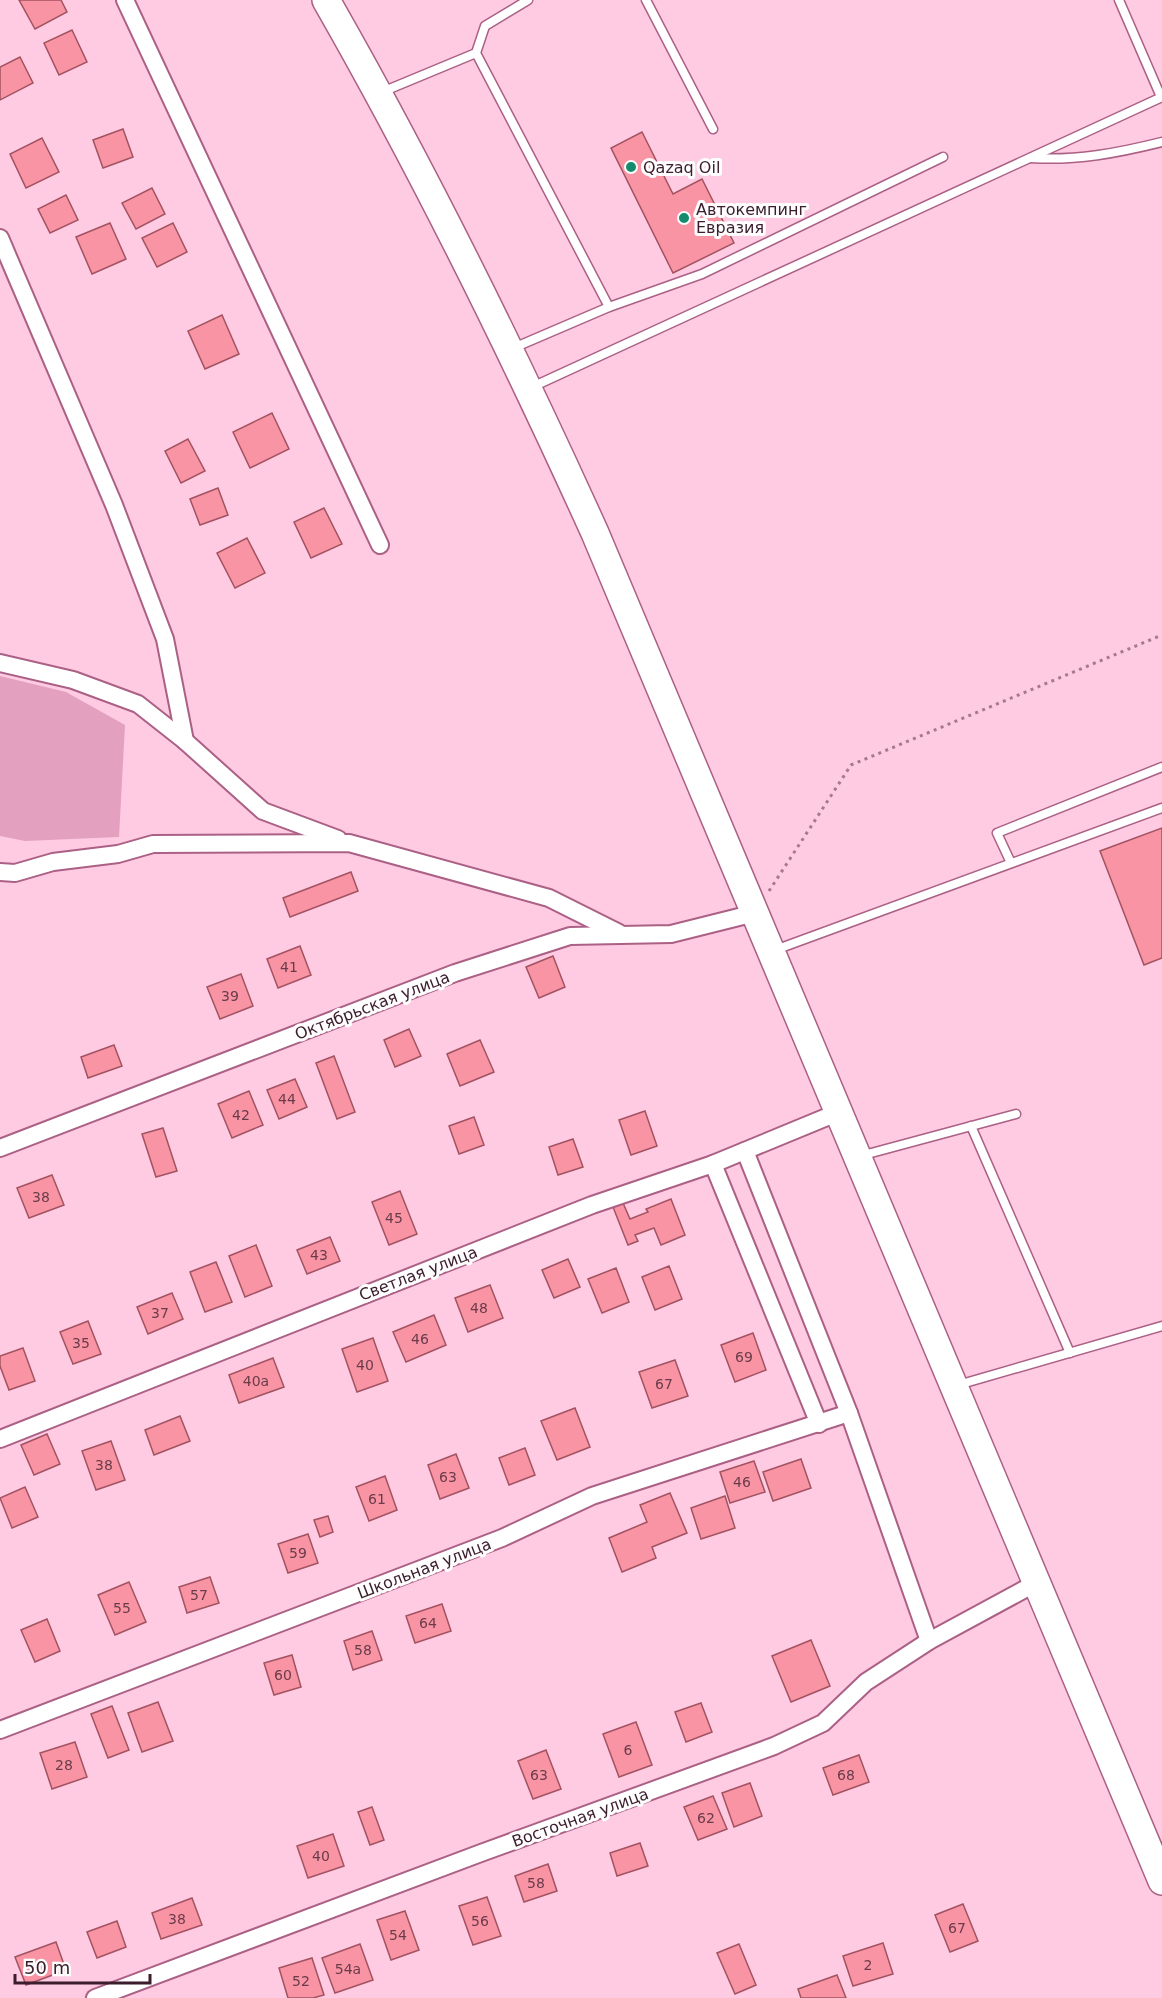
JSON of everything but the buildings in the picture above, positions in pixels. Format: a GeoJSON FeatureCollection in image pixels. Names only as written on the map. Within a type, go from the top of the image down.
{"type":"FeatureCollection","features":[{"type":"Feature","properties":{"kind":"highway"},"geometry":{"type":"LineString","coordinates":[[326,0],[379,93],[511,349],[595,533],[756,913],[952,1387],[1162,1881]]}},
{"type":"Feature","properties":{"kind":"street"},"geometry":{"type":"LineString","coordinates":[[125,0],[380,545]]}},
{"type":"Feature","properties":{"kind":"street"},"geometry":{"type":"LineString","coordinates":[[2,246],[114,505],[165,639],[185,741]]}},
{"type":"Feature","properties":{"kind":"street"},"geometry":{"type":"LineString","coordinates":[[0,663],[72,680],[138,704],[185,741],[263,811],[349,843],[549,898],[622,935]]}},
{"type":"Feature","properties":{"kind":"street"},"geometry":{"type":"LineString","coordinates":[[0,872],[15,873],[53,862],[118,854],[153,844],[349,843]]}},
{"type":"Feature","properties":{"kind":"street","name":"Октябрьская улица"},"geometry":{"type":"LineString","coordinates":[[0,1148],[455,974],[570,936],[671,934],[756,913]]}},
{"type":"Feature","properties":{"kind":"street","name":"Светлая улица"},"geometry":{"type":"LineString","coordinates":[[0,1439],[592,1205],[713,1164],[838,1112]]}},
{"type":"Feature","properties":{"kind":"street"},"geometry":{"type":"LineString","coordinates":[[745,1150],[849,1413],[929,1641]]}},
{"type":"Feature","properties":{"kind":"street"},"geometry":{"type":"LineString","coordinates":[[713,1164],[819,1424]]}},
{"type":"Feature","properties":{"kind":"street","name":"Школьная улица"},"geometry":{"type":"LineString","coordinates":[[0,1730],[502,1538],[592,1496],[849,1413]]}},
{"type":"Feature","properties":{"kind":"street","name":"Восточная улица"},"geometry":{"type":"LineString","coordinates":[[95,1998],[774,1746],[823,1722],[866,1682],[929,1641],[1036,1583]]}},
{"type":"Feature","properties":{"kind":"lane"},"geometry":{"type":"LineString","coordinates":[[528,0],[485,26],[476,53],[609,307]]}},
{"type":"Feature","properties":{"kind":"lane"},"geometry":{"type":"LineString","coordinates":[[646,0],[713,129]]}},
{"type":"Feature","properties":{"kind":"lane"},"geometry":{"type":"LineString","coordinates":[[530,388],[1162,97],[1119,0]]}},
{"type":"Feature","properties":{"kind":"lane"},"geometry":{"type":"LineString","coordinates":[[379,93],[476,53]]}},
{"type":"Feature","properties":{"kind":"lane"},"geometry":{"type":"LineString","coordinates":[[1028,158],[1060,160],[1117,153],[1162,142]]}},
{"type":"Feature","properties":{"kind":"lane"},"geometry":{"type":"LineString","coordinates":[[511,349],[609,307],[702,274],[943,157]]}},
{"type":"Feature","properties":{"kind":"lane"},"geometry":{"type":"LineString","coordinates":[[1011,863],[998,832],[1162,767]]}},
{"type":"Feature","properties":{"kind":"lane"},"geometry":{"type":"LineString","coordinates":[[771,951],[1162,807]]}},
{"type":"Feature","properties":{"kind":"lane"},"geometry":{"type":"LineString","coordinates":[[857,1156],[1016,1114]]}},
{"type":"Feature","properties":{"kind":"lane"},"geometry":{"type":"LineString","coordinates":[[971,1126],[1070,1353]]}},
{"type":"Feature","properties":{"kind":"lane"},"geometry":{"type":"LineString","coordinates":[[952,1387],[1162,1326]]}},
{"type":"Feature","properties":{"kind":"path"},"geometry":{"type":"LineString","coordinates":[[756,913],[851,765],[1162,635]]}},
{"type":"Feature","properties":{"kind":"shaded area"},"geometry":{"type":"Polygon","coordinates":[[[0,676],[66,692],[125,725],[119,837],[25,841],[0,836],[0,676]]]}},
{"type":"Feature","properties":{"kind":"place","name":"Qazaq Oil"},"geometry":{"type":"Point","coordinates":[631,167]}},
{"type":"Feature","properties":{"kind":"place","name":"Автокемпинг Евразия"},"geometry":{"type":"Point","coordinates":[684,218]}}]}
